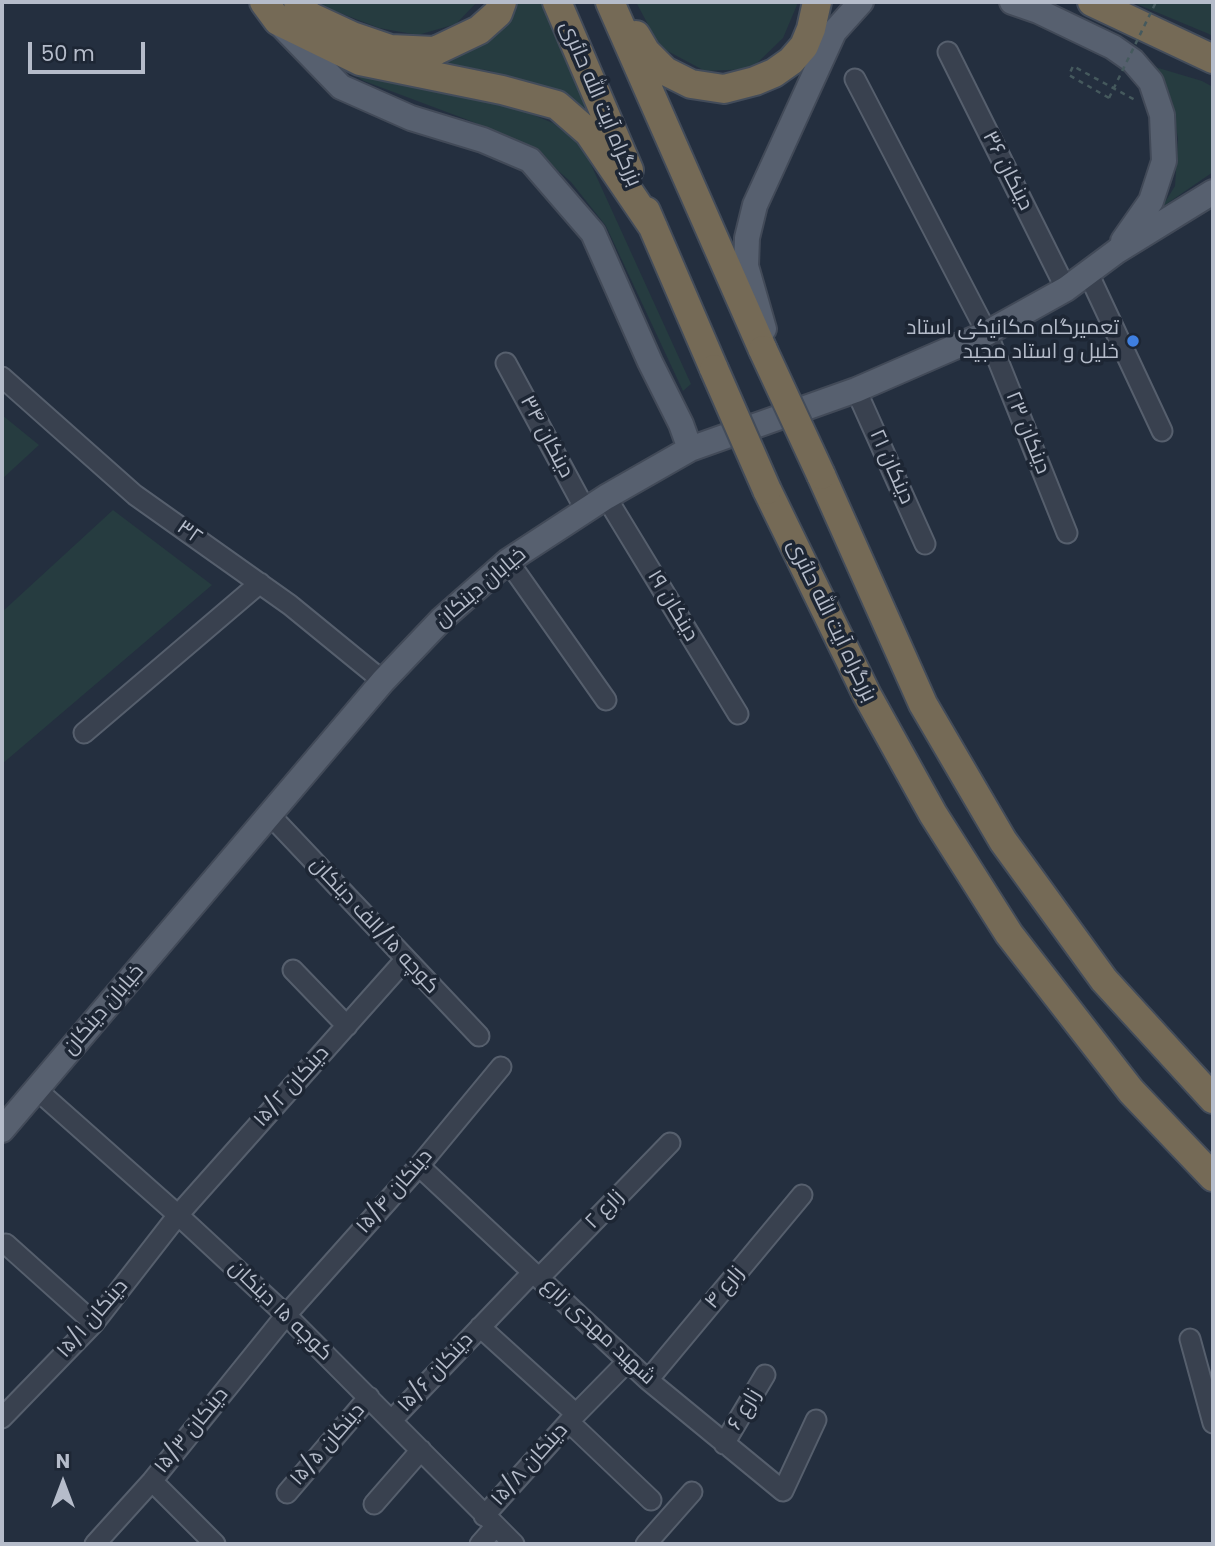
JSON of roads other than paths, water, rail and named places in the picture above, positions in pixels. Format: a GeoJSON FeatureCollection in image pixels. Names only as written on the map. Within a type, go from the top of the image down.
{"type":"FeatureCollection","features":[{"type":"Feature","properties":{"kind":"highway"},"geometry":{"type":"LineString","coordinates":[[298,2],[309,16],[352,36],[390,49],[435,51],[479,30],[498,13],[502,2]]}},
{"type":"Feature","properties":{"kind":"highway","name":"بزرگراه آیت الله حائری"},"geometry":{"type":"LineString","coordinates":[[557,2],[767,490],[873,707],[933,814],[1009,934],[1131,1091],[1213,1177]]}},
{"type":"Feature","properties":{"kind":"highway"},"geometry":{"type":"LineString","coordinates":[[610,2],[785,401],[923,704],[1003,841],[1104,980],[1213,1100]]}},
{"type":"Feature","properties":{"kind":"highway"},"geometry":{"type":"LineString","coordinates":[[615,2],[646,52],[665,71],[691,84],[724,89],[764,78],[791,61],[804,46],[817,2]]}},
{"type":"Feature","properties":{"kind":"highway"},"geometry":{"type":"LineString","coordinates":[[1092,2],[1213,59]]}},
{"type":"Feature","properties":{"kind":"highway"},"geometry":{"type":"LineString","coordinates":[[271,11],[360,61],[502,90],[558,105],[589,133],[653,227]]}},
{"type":"Feature","properties":{"kind":"main road"},"geometry":{"type":"LineString","coordinates":[[785,401],[746,266],[747,237],[755,205],[834,32],[861,2]]}},
{"type":"Feature","properties":{"kind":"main road"},"geometry":{"type":"LineString","coordinates":[[1012,2],[1038,11],[1113,47],[1133,61],[1152,82],[1162,115],[1164,162],[1152,201],[1116,251]]}},
{"type":"Feature","properties":{"kind":"main road"},"geometry":{"type":"LineString","coordinates":[[271,11],[341,87],[411,118],[483,140],[530,160],[593,233],[690,449]]}},
{"type":"Feature","properties":{"kind":"main road"},"geometry":{"type":"LineString","coordinates":[[1116,251],[1213,192]]}},
{"type":"Feature","properties":{"kind":"main road","name":"خیابان دینکان"},"geometry":{"type":"LineString","coordinates":[[2,1130],[383,681],[442,619],[508,561],[596,504],[690,449],[856,390],[987,333],[1066,289],[1116,251]]}},
{"type":"Feature","properties":{"kind":"street","name":"۳۶ دینکان"},"geometry":{"type":"LineString","coordinates":[[948,52],[1066,289]]}},
{"type":"Feature","properties":{"kind":"street","name":"۲۳ دینکان"},"geometry":{"type":"LineString","coordinates":[[855,79],[987,333],[1067,533]]}},
{"type":"Feature","properties":{"kind":"street"},"geometry":{"type":"LineString","coordinates":[[1088,273],[1162,431]]}},
{"type":"Feature","properties":{"kind":"street","name":"۳۴ دینکان"},"geometry":{"type":"LineString","coordinates":[[506,363],[596,504]]}},
{"type":"Feature","properties":{"kind":"street","name":"۳۲"},"geometry":{"type":"LineString","coordinates":[[2,377],[135,495],[260,583],[383,681]]}},
{"type":"Feature","properties":{"kind":"street","name":"۲۱ دینکان"},"geometry":{"type":"LineString","coordinates":[[856,390],[925,544]]}},
{"type":"Feature","properties":{"kind":"street","name":"۱۹ دینکان"},"geometry":{"type":"LineString","coordinates":[[596,504],[738,714]]}},
{"type":"Feature","properties":{"kind":"street"},"geometry":{"type":"LineString","coordinates":[[508,561],[606,700]]}},
{"type":"Feature","properties":{"kind":"street"},"geometry":{"type":"LineString","coordinates":[[84,733],[260,583]]}},
{"type":"Feature","properties":{"kind":"street","name":"کوچه ۱۵/الف دینکان"},"geometry":{"type":"LineString","coordinates":[[270,815],[479,1036]]}},
{"type":"Feature","properties":{"kind":"street","name":"۱۵/۲ دینکان"},"geometry":{"type":"LineString","coordinates":[[178,1215],[405,960]]}},
{"type":"Feature","properties":{"kind":"street"},"geometry":{"type":"LineString","coordinates":[[293,970],[347,1026]]}},
{"type":"Feature","properties":{"kind":"street","name":"۱۵/۴ دینکان"},"geometry":{"type":"LineString","coordinates":[[286,1315],[419,1166],[501,1067]]}},
{"type":"Feature","properties":{"kind":"street","name":"کوچه ۱۵ دینکان"},"geometry":{"type":"LineString","coordinates":[[36,1089],[286,1315],[514,1544]]}},
{"type":"Feature","properties":{"kind":"street","name":"۲ زارع"},"geometry":{"type":"LineString","coordinates":[[480,1327],[670,1143]]}},
{"type":"Feature","properties":{"kind":"street","name":"شهید مهدی زارع"},"geometry":{"type":"LineString","coordinates":[[419,1166],[648,1380],[783,1492],[817,1420]]}},
{"type":"Feature","properties":{"kind":"street","name":"۴ زارع"},"geometry":{"type":"LineString","coordinates":[[648,1380],[802,1195]]}},
{"type":"Feature","properties":{"kind":"street","name":"۱۵/۱ دینکان"},"geometry":{"type":"LineString","coordinates":[[2,1418],[94,1323],[178,1215]]}},
{"type":"Feature","properties":{"kind":"street"},"geometry":{"type":"LineString","coordinates":[[6,1244],[94,1323]]}},
{"type":"Feature","properties":{"kind":"street","name":"۱۵/۳ دینکان"},"geometry":{"type":"LineString","coordinates":[[95,1544],[152,1481],[286,1315]]}},
{"type":"Feature","properties":{"kind":"street"},"geometry":{"type":"LineString","coordinates":[[480,1327],[573,1418],[651,1500]]}},
{"type":"Feature","properties":{"kind":"street","name":"۱۵/۶ دینکان"},"geometry":{"type":"LineString","coordinates":[[392,1420],[480,1327]]}},
{"type":"Feature","properties":{"kind":"street"},"geometry":{"type":"LineString","coordinates":[[1190,1339],[1213,1423]]}},
{"type":"Feature","properties":{"kind":"street","name":"۱۵/۸ دینکان"},"geometry":{"type":"LineString","coordinates":[[480,1544],[489,1521],[573,1418],[628,1361]]}},
{"type":"Feature","properties":{"kind":"street","name":"۶ زارع"},"geometry":{"type":"LineString","coordinates":[[724,1444],[765,1375]]}},
{"type":"Feature","properties":{"kind":"street","name":"۱۵/۵ دینکان"},"geometry":{"type":"LineString","coordinates":[[287,1493],[369,1397]]}},
{"type":"Feature","properties":{"kind":"street"},"geometry":{"type":"LineString","coordinates":[[374,1504],[421,1450]]}},
{"type":"Feature","properties":{"kind":"street"},"geometry":{"type":"LineString","coordinates":[[152,1481],[215,1544]]}},
{"type":"Feature","properties":{"kind":"street"},"geometry":{"type":"LineString","coordinates":[[646,1544],[692,1492]]}},
{"type":"Feature","properties":{"kind":"place","name":"تعمیرگاه مکانیکی استاد خلیل و استاد مجید"},"geometry":{"type":"Point","coordinates":[1133,341]}}]}
